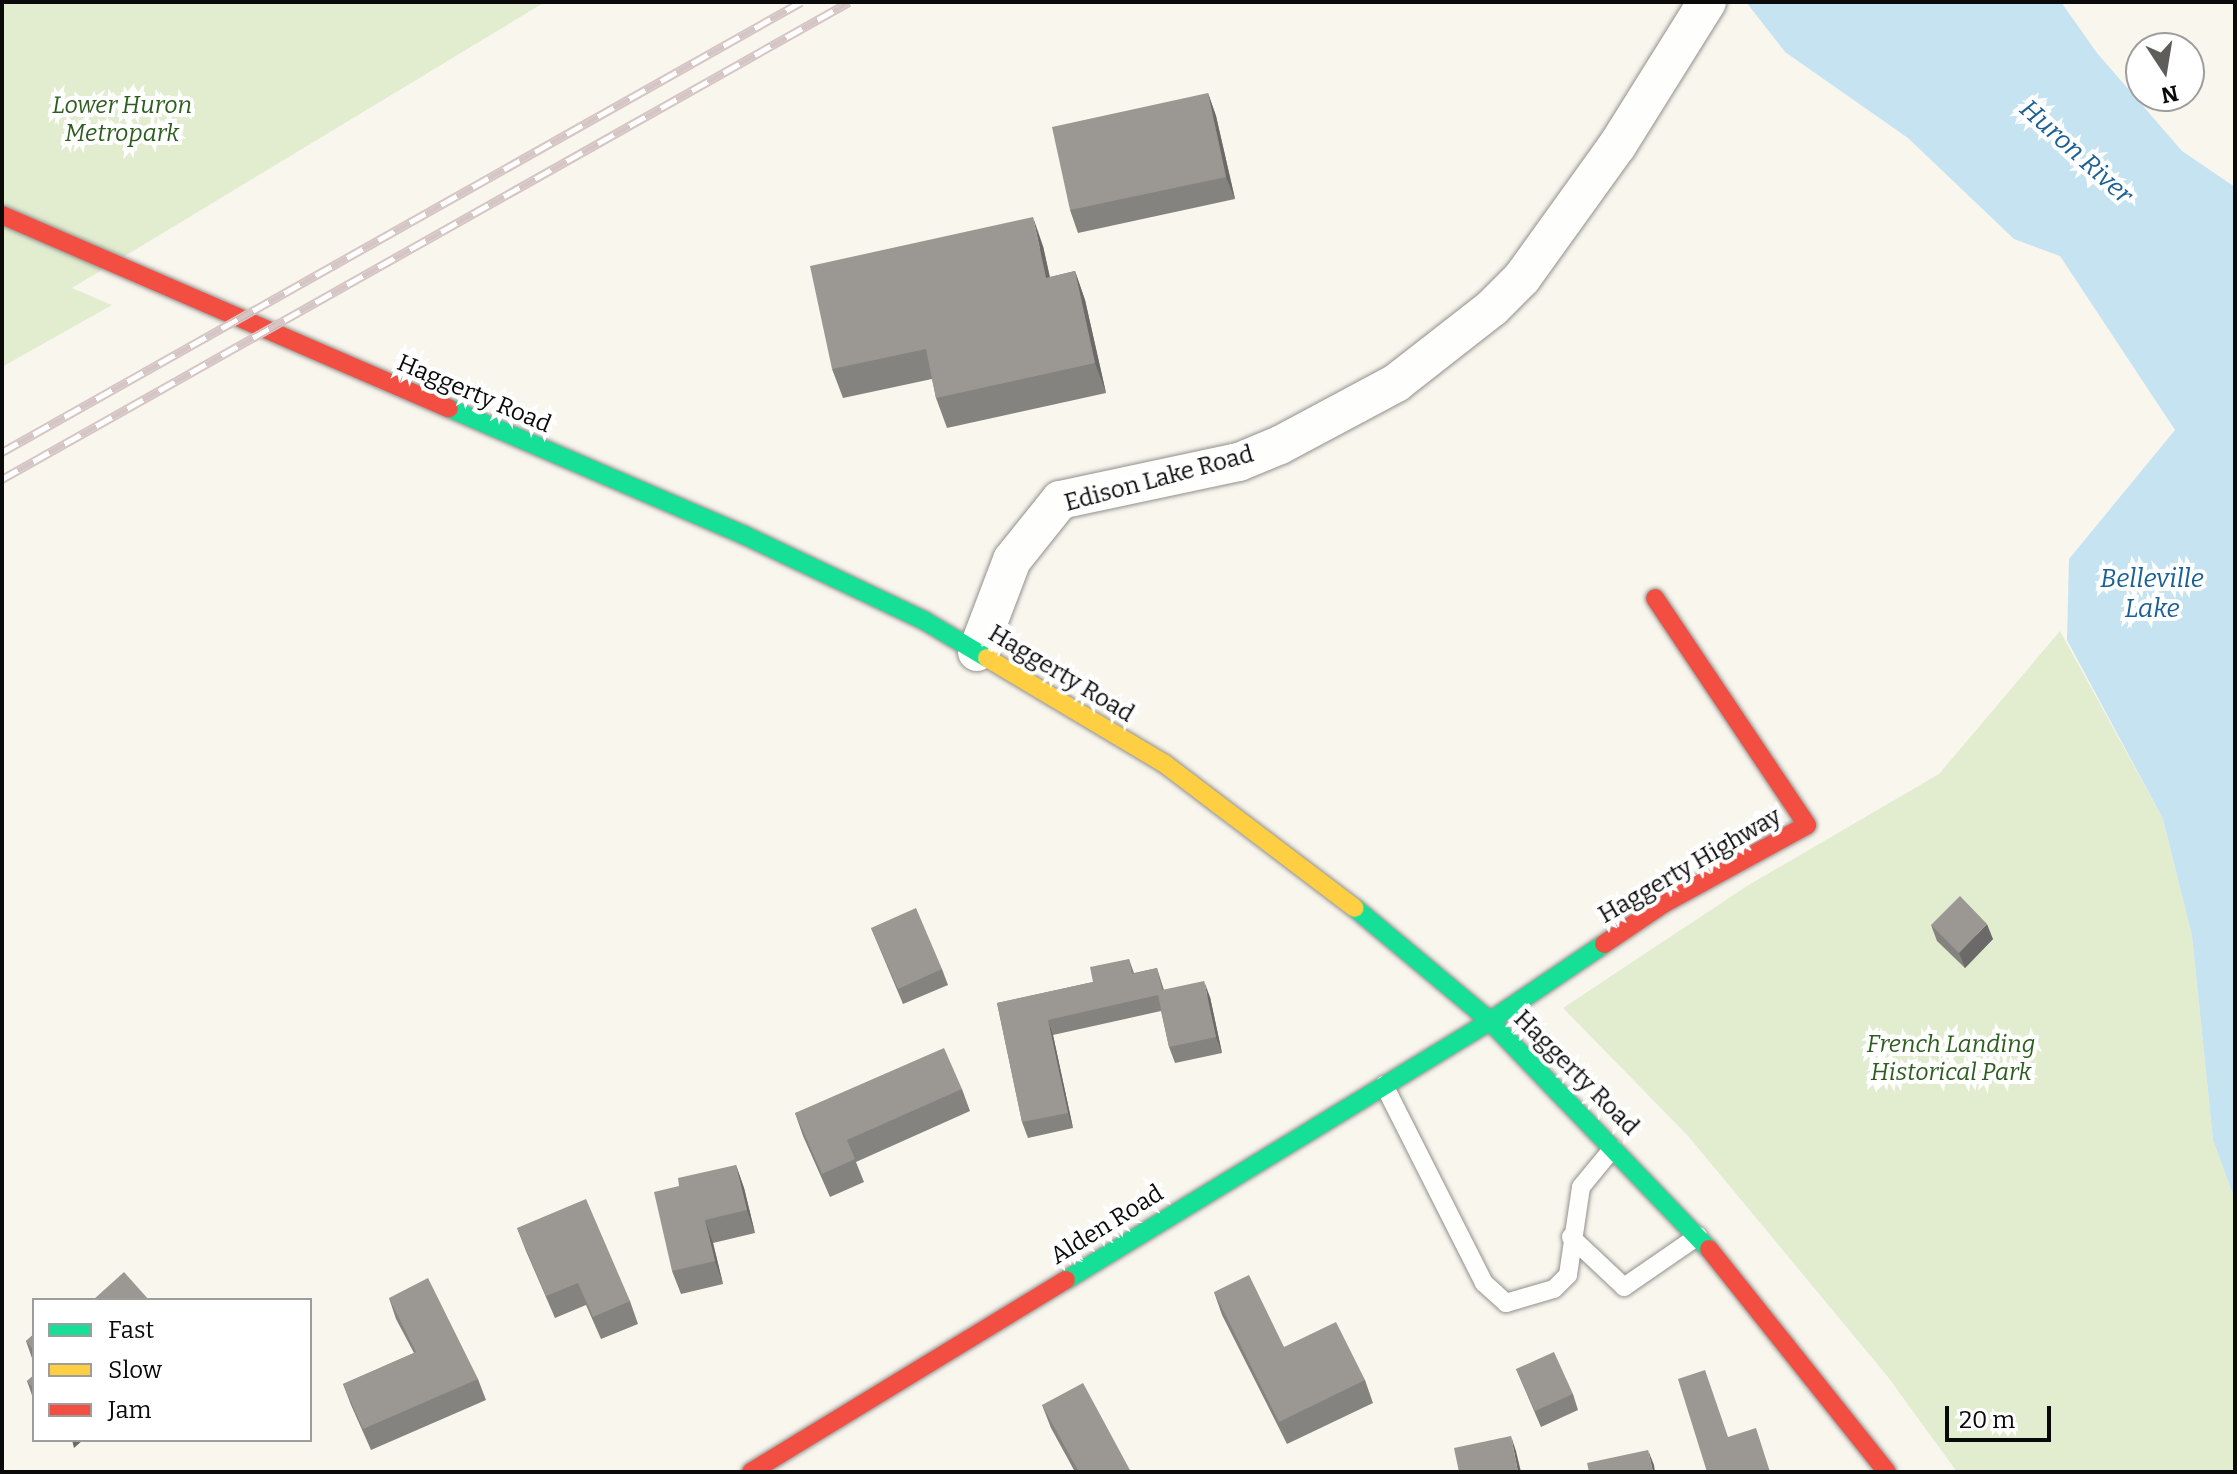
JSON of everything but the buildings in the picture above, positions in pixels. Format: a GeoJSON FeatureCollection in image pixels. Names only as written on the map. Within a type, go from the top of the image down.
{"type":"FeatureCollection","features":[{"type":"Feature","properties":{"kind":"main road","name":"Haggerty Road"},"geometry":{"type":"LineString","coordinates":[[2,215],[744,535],[977,652],[1165,764],[1228,808],[1368,917],[1490,1021],[1615,1146],[1698,1236],[1887,1472]]}},
{"type":"Feature","properties":{"kind":"main road","name":"Haggerty Highway"},"geometry":{"type":"LineString","coordinates":[[1490,1021],[1663,904],[1807,825],[1655,598]]}},
{"type":"Feature","properties":{"kind":"main road","name":"Alden Road"},"geometry":{"type":"LineString","coordinates":[[751,1472],[1490,1021]]}},
{"type":"Feature","properties":{"kind":"street","name":"Edison Lake Road"},"geometry":{"type":"LineString","coordinates":[[977,652],[1012,560],[1060,500],[1239,462],[1396,383],[1465,332],[1522,278],[1617,146],[1707,2]]}},
{"type":"Feature","properties":{"kind":"lane"},"geometry":{"type":"LineString","coordinates":[[1384,1085],[1484,1283],[1506,1303],[1554,1289],[1568,1275],[1571,1237],[1581,1187],[1615,1146]]}},
{"type":"Feature","properties":{"kind":"lane"},"geometry":{"type":"LineString","coordinates":[[1571,1237],[1624,1287],[1698,1236]]}},
{"type":"Feature","properties":{"kind":"green space","name":"Lower Huron Metropark"},"geometry":{"type":"Polygon","coordinates":[[[2,2],[545,2],[72,288],[112,305],[2,367],[2,2]]]}},
{"type":"Feature","properties":{"kind":"green space","name":"French Landing Historical Park"},"geometry":{"type":"Polygon","coordinates":[[[2060,631],[2163,819],[2192,936],[2213,1140],[2235,1200],[2235,1472],[1957,1472],[1888,1377],[1688,1136],[1563,1008],[1747,886],[1939,774],[2060,631]]]}},
{"type":"Feature","properties":{"kind":"water"},"geometry":{"type":"Polygon","coordinates":[[[1746,2],[2061,2],[2097,53],[2125,85],[2125,112],[2148,112],[2182,151],[2235,187],[2235,1200],[2213,1140],[2192,936],[2163,819],[2067,640],[2069,559],[2175,430],[2060,256],[2014,239],[1908,138],[1785,52],[1746,2]]]}},
{"type":"Feature","properties":{"kind":"railway"},"geometry":{"type":"LineString","coordinates":[[2,452],[801,2]]}},
{"type":"Feature","properties":{"kind":"railway"},"geometry":{"type":"LineString","coordinates":[[2,479],[849,2]]}},
{"type":"Feature","properties":{"kind":"traffic: fast"},"geometry":{"type":"LineString","coordinates":[[449,408],[744,535],[925,621],[987,658]]}},
{"type":"Feature","properties":{"kind":"traffic: fast"},"geometry":{"type":"LineString","coordinates":[[1355,908],[1490,1021],[1709,1249]]}},
{"type":"Feature","properties":{"kind":"traffic: fast"},"geometry":{"type":"LineString","coordinates":[[1066,1280],[1490,1021],[1604,944]]}},
{"type":"Feature","properties":{"kind":"traffic: slow"},"geometry":{"type":"LineString","coordinates":[[987,658],[1165,764],[1355,908]]}},
{"type":"Feature","properties":{"kind":"traffic: jam"},"geometry":{"type":"LineString","coordinates":[[2,215],[449,408]]}},
{"type":"Feature","properties":{"kind":"traffic: jam"},"geometry":{"type":"LineString","coordinates":[[1604,944],[1663,904],[1807,825],[1655,598]]}},
{"type":"Feature","properties":{"kind":"traffic: jam"},"geometry":{"type":"LineString","coordinates":[[1709,1249],[1887,1472]]}},
{"type":"Feature","properties":{"kind":"traffic: jam"},"geometry":{"type":"LineString","coordinates":[[751,1472],[1066,1280]]}},
{"type":"Feature","properties":{"kind":"water label","name":"Huron River"},"geometry":{"type":"Point","coordinates":[2076,152]}},
{"type":"Feature","properties":{"kind":"water label","name":"Belleville Lake"},"geometry":{"type":"Point","coordinates":[2152,594]}}]}
